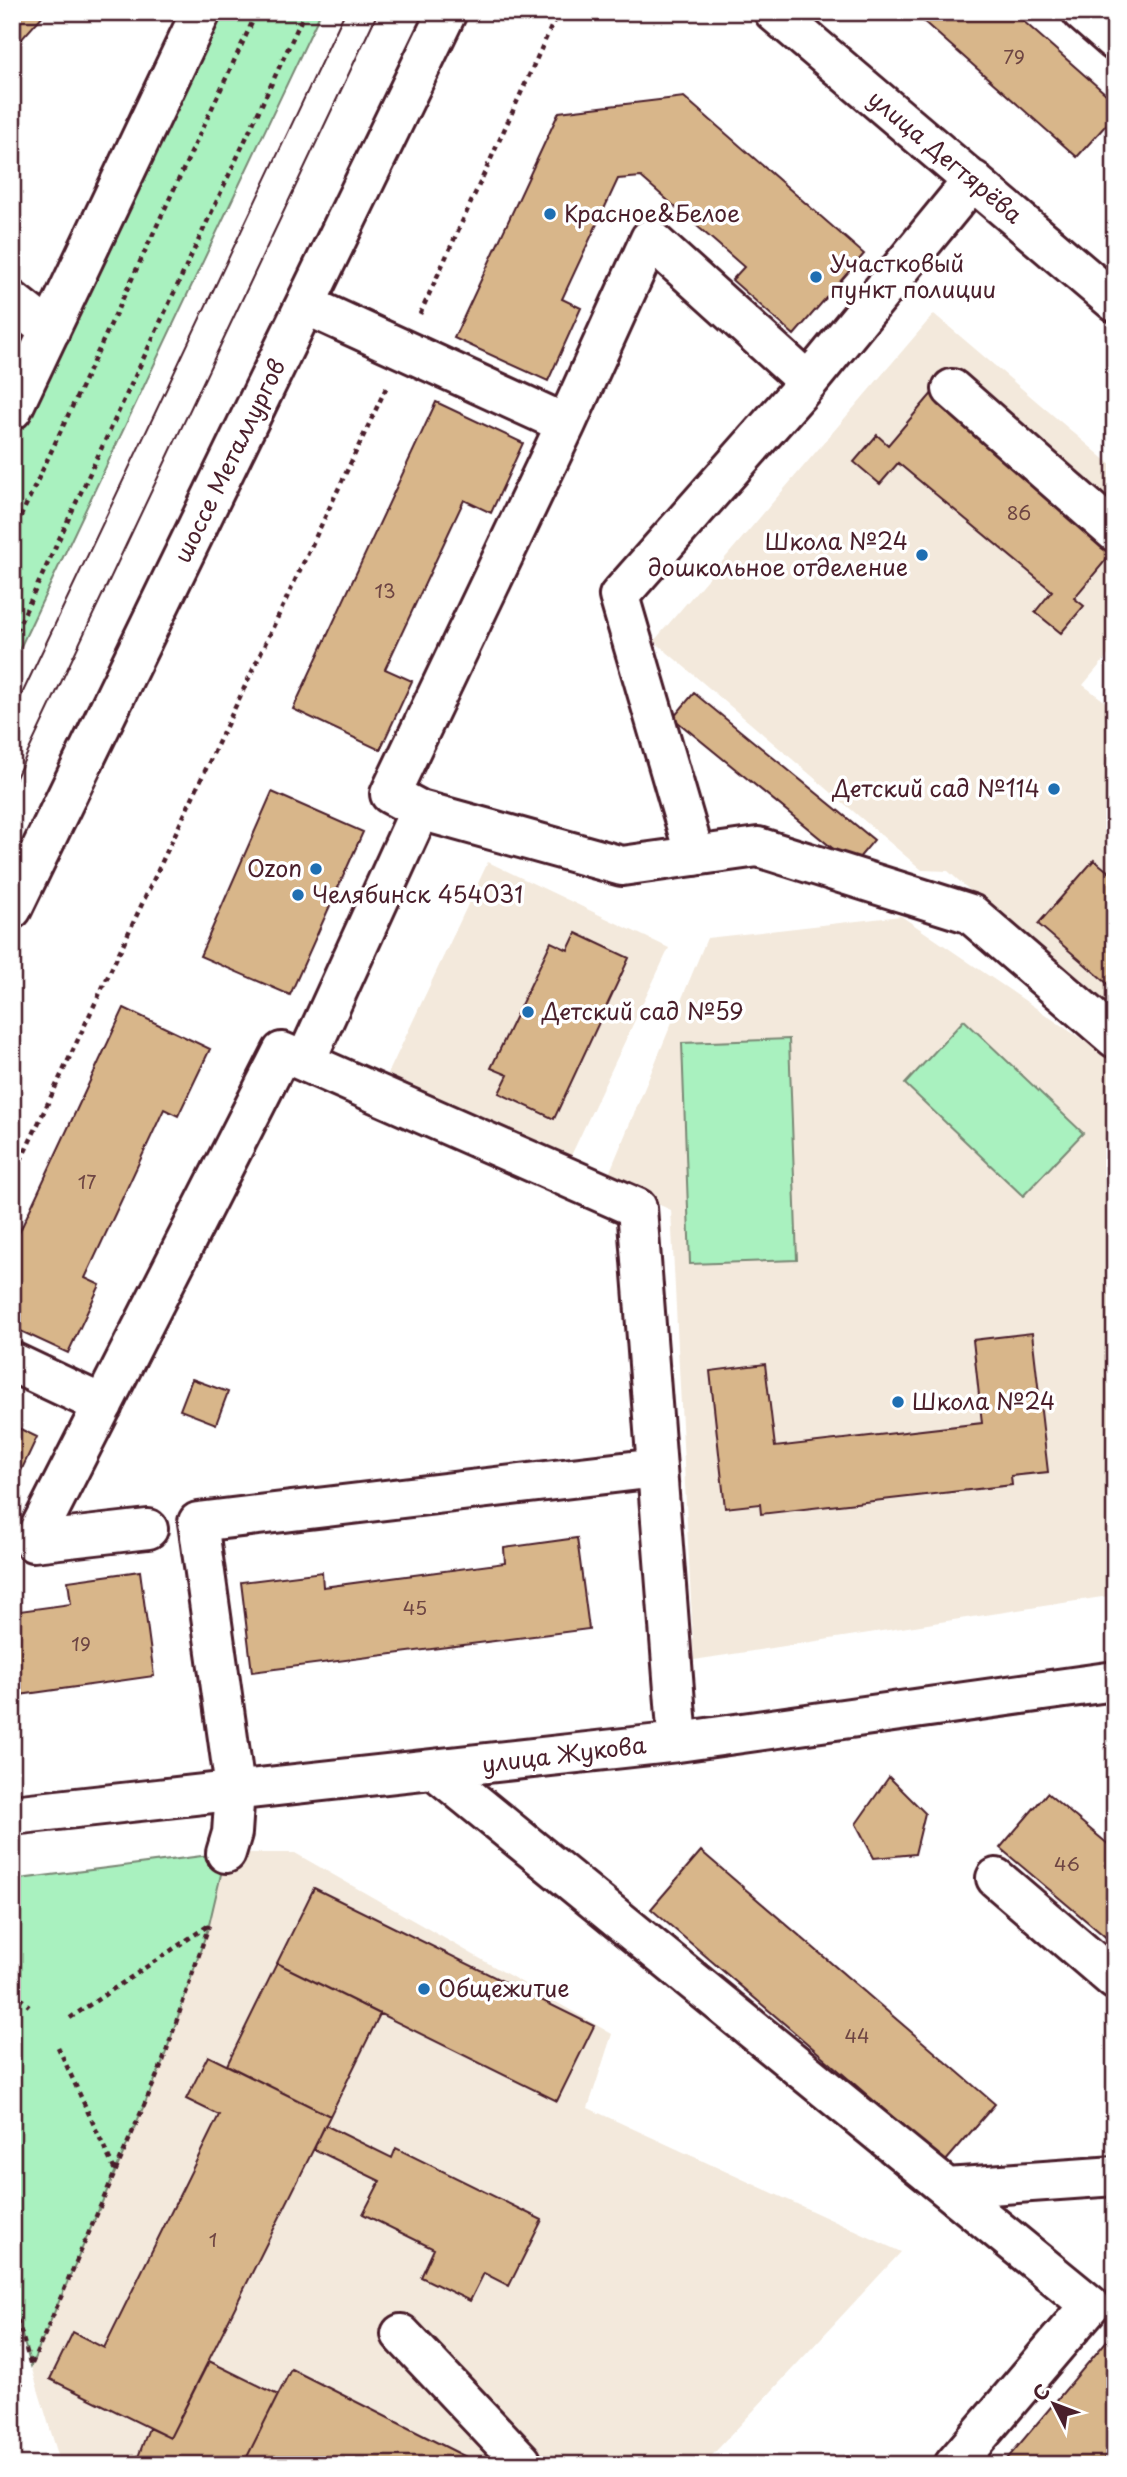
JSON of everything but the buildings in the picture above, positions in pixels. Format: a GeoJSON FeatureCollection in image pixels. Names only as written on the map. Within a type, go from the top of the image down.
{"type":"FeatureCollection","features":[{"type":"Feature","properties":{"kind":"street"},"geometry":{"type":"LineString","coordinates":[[12,410],[201,12]]}},
{"type":"Feature","properties":{"kind":"street","name":"шоссе Металлургов"},"geometry":{"type":"LineString","coordinates":[[12,909],[447,12]]}},
{"type":"Feature","properties":{"kind":"street","name":"улица Дегтярёва"},"geometry":{"type":"LineString","coordinates":[[774,12],[1115,302]]}},
{"type":"Feature","properties":{"kind":"street"},"geometry":{"type":"LineString","coordinates":[[1082,12],[1115,40]]}},
{"type":"Feature","properties":{"kind":"street"},"geometry":{"type":"LineString","coordinates":[[695,856],[619,596],[808,382],[973,180]]}},
{"type":"Feature","properties":{"kind":"street"},"geometry":{"type":"LineString","coordinates":[[808,382],[650,239],[566,425],[390,794],[420,810],[622,866],[758,847],[971,914],[1115,1038]]}},
{"type":"Feature","properties":{"kind":"street"},"geometry":{"type":"LineString","coordinates":[[12,301],[50,331]]}},
{"type":"Feature","properties":{"kind":"street"},"geometry":{"type":"LineString","coordinates":[[306,305],[566,425]]}},
{"type":"Feature","properties":{"kind":"street"},"geometry":{"type":"LineString","coordinates":[[952,389],[1115,532]]}},
{"type":"Feature","properties":{"kind":"street"},"geometry":{"type":"LineString","coordinates":[[305,1062],[420,810]]}},
{"type":"Feature","properties":{"kind":"street"},"geometry":{"type":"LineString","coordinates":[[148,1529],[33,1542],[282,1052],[637,1208],[678,1742]]}},
{"type":"Feature","properties":{"kind":"street"},"geometry":{"type":"LineString","coordinates":[[12,1362],[103,1405]]}},
{"type":"Feature","properties":{"kind":"street"},"geometry":{"type":"LineString","coordinates":[[226,1853],[232,1833],[235,1789],[198,1522],[657,1468]]}},
{"type":"Feature","properties":{"kind":"street","name":"улица Жукова"},"geometry":{"type":"LineString","coordinates":[[12,1815],[678,1742],[1115,1681]]}},
{"type":"Feature","properties":{"kind":"street"},"geometry":{"type":"LineString","coordinates":[[435,1770],[1090,2305],[954,2465]]}},
{"type":"Feature","properties":{"kind":"street"},"geometry":{"type":"LineString","coordinates":[[996,1878],[1115,1980]]}},
{"type":"Feature","properties":{"kind":"street"},"geometry":{"type":"LineString","coordinates":[[947,2188],[1115,2176]]}},
{"type":"Feature","properties":{"kind":"street"},"geometry":{"type":"LineString","coordinates":[[401,2334],[520,2461],[518,2465]]}},
{"type":"Feature","properties":{"kind":"path"},"geometry":{"type":"LineString","coordinates":[[12,535],[257,12]]}},
{"type":"Feature","properties":{"kind":"path"},"geometry":{"type":"LineString","coordinates":[[12,640],[305,12]]}},
{"type":"Feature","properties":{"kind":"path"},"geometry":{"type":"LineString","coordinates":[[12,1179],[404,350],[558,12]]}},
{"type":"Feature","properties":{"kind":"path"},"geometry":{"type":"LineString","coordinates":[[12,2301],[31,2366],[162,2064],[209,1925],[70,2018]]}},
{"type":"Feature","properties":{"kind":"path"},"geometry":{"type":"LineString","coordinates":[[12,1991],[29,2006]]}},
{"type":"Feature","properties":{"kind":"path"},"geometry":{"type":"LineString","coordinates":[[12,2028],[20,2028]]}},
{"type":"Feature","properties":{"kind":"path"},"geometry":{"type":"LineString","coordinates":[[58,2047],[116,2173]]}},
{"type":"Feature","properties":{"kind":"path"},"geometry":{"type":"LineString","coordinates":[[12,2355],[22,2385]]}},
{"type":"Feature","properties":{"kind":"shaded area","name":"Школа №24 дошкольное отделение"},"geometry":{"type":"Polygon","coordinates":[[[934,314],[1115,468],[1115,647],[1083,685],[1115,709],[1115,1020],[948,871],[922,870],[654,641],[934,314]]]}},
{"type":"Feature","properties":{"kind":"shaded area","name":"Детский сад №59"},"geometry":{"type":"Polygon","coordinates":[[[488,862],[669,948],[568,1162],[387,1076],[488,862]]]}},
{"type":"Feature","properties":{"kind":"shaded area","name":"Школа №24"},"geometry":{"type":"Polygon","coordinates":[[[901,916],[1115,1062],[1115,1595],[694,1660],[671,1210],[606,1181],[707,938],[901,916]]]}},
{"type":"Feature","properties":{"kind":"shaded area"},"geometry":{"type":"Polygon","coordinates":[[[226,1853],[295,1853],[612,2034],[588,2108],[901,2252],[703,2465],[61,2465],[31,2366],[162,2064],[226,1853]]]}},
{"type":"Feature","properties":{"kind":"green space"},"geometry":{"type":"Polygon","coordinates":[[[213,12],[321,12],[12,665],[12,437],[213,12]]]}},
{"type":"Feature","properties":{"kind":"green space"},"geometry":{"type":"Polygon","coordinates":[[[964,1020],[1083,1133],[1023,1196],[905,1084],[964,1020]]]}},
{"type":"Feature","properties":{"kind":"green space"},"geometry":{"type":"Polygon","coordinates":[[[789,1039],[797,1260],[690,1264],[682,1043],[789,1039]]]}},
{"type":"Feature","properties":{"kind":"green space"},"geometry":{"type":"Polygon","coordinates":[[[226,1853],[209,1925],[162,2064],[31,2366],[12,2301],[12,1880],[226,1853]]]}},
{"type":"Feature","properties":{"kind":"tram line"},"geometry":{"type":"LineString","coordinates":[[12,715],[345,12]]}},
{"type":"Feature","properties":{"kind":"tram line"},"geometry":{"type":"LineString","coordinates":[[12,786],[378,12]]}},
{"type":"Feature","properties":{"kind":"place","name":"Красное&Белое"},"geometry":{"type":"Point","coordinates":[550,214]}},
{"type":"Feature","properties":{"kind":"place","name":"Участковый пункт полиции"},"geometry":{"type":"Point","coordinates":[816,277]}},
{"type":"Feature","properties":{"kind":"place","name":"Школа №24 дошкольное отделение"},"geometry":{"type":"Point","coordinates":[922,555]}},
{"type":"Feature","properties":{"kind":"place","name":"Детский сад №114"},"geometry":{"type":"Point","coordinates":[1054,789]}},
{"type":"Feature","properties":{"kind":"place","name":"Ozon"},"geometry":{"type":"Point","coordinates":[316,869]}},
{"type":"Feature","properties":{"kind":"place","name":"Челябинск 454031"},"geometry":{"type":"Point","coordinates":[298,895]}},
{"type":"Feature","properties":{"kind":"place","name":"Детский сад №59"},"geometry":{"type":"Point","coordinates":[528,1012]}},
{"type":"Feature","properties":{"kind":"place","name":"Школа №24"},"geometry":{"type":"Point","coordinates":[898,1402]}},
{"type":"Feature","properties":{"kind":"place","name":"Общежитие"},"geometry":{"type":"Point","coordinates":[424,1989]}}]}
